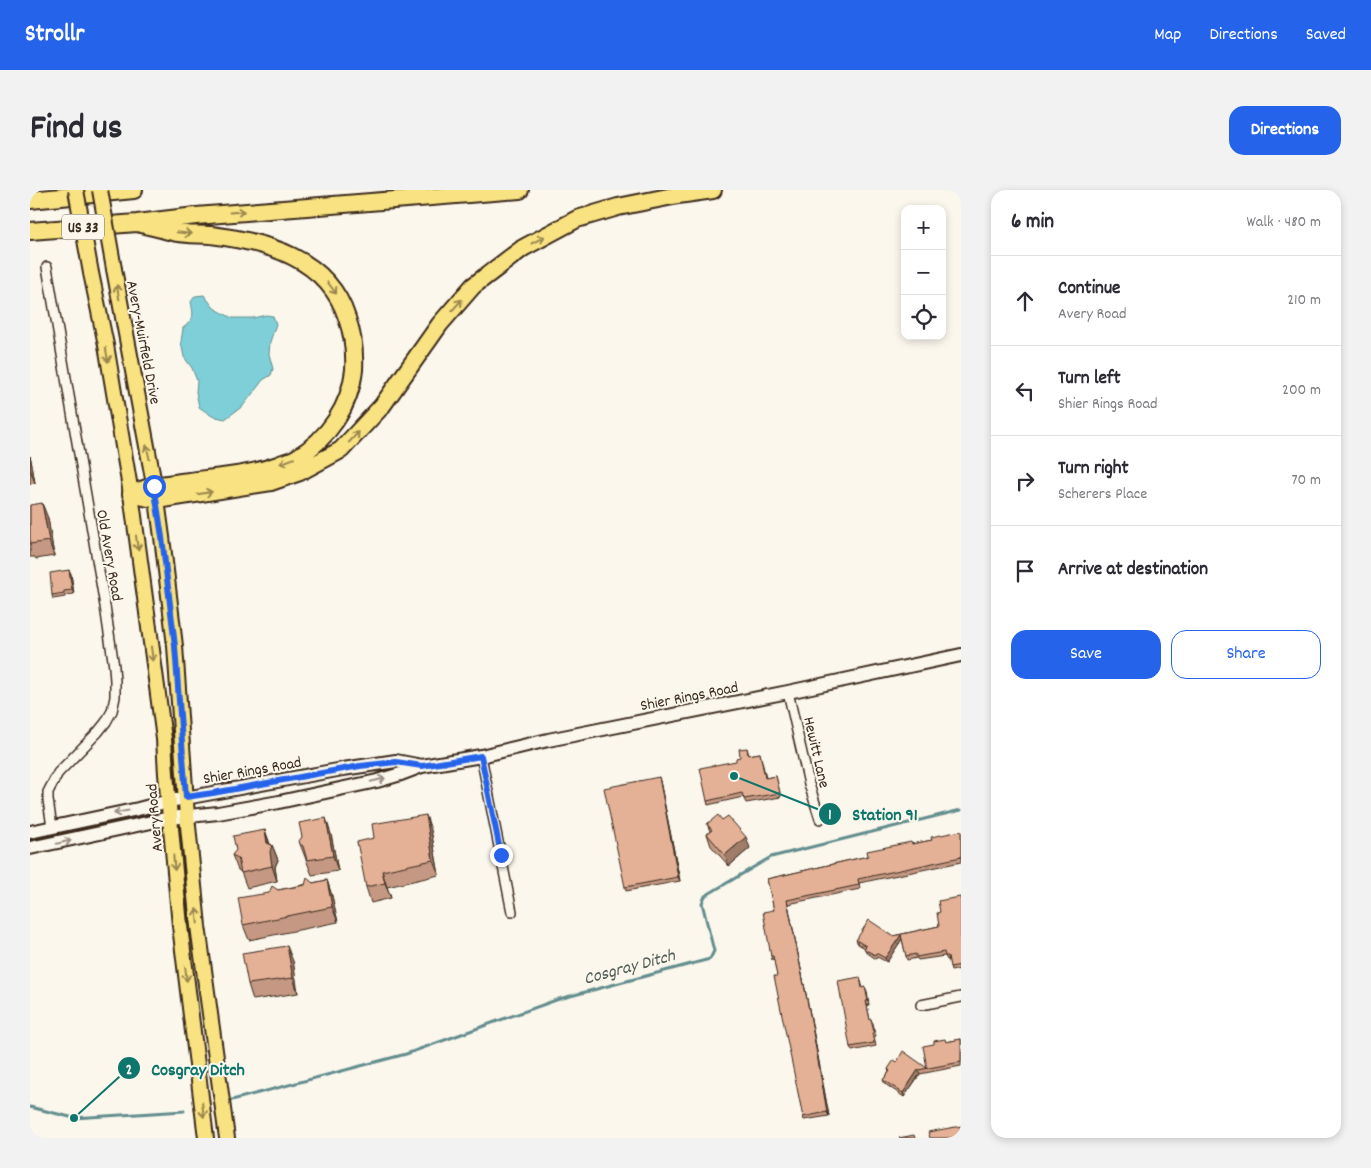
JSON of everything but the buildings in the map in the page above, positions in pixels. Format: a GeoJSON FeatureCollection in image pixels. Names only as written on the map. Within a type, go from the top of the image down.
{"type":"FeatureCollection","features":[{"type":"Feature","properties":{"kind":"highway","name":"US 33"},"geometry":{"type":"LineString","coordinates":[[30,200],[134,190]]}},
{"type":"Feature","properties":{"kind":"highway","name":"US 33"},"geometry":{"type":"LineString","coordinates":[[30,231],[520,190]]}},
{"type":"Feature","properties":{"kind":"highway"},"geometry":{"type":"LineString","coordinates":[[131,494],[271,482],[300,472],[341,450],[382,406],[440,324],[473,286],[523,248],[577,219],[618,207],[713,190]]}},
{"type":"Feature","properties":{"kind":"highway"},"geometry":{"type":"LineString","coordinates":[[137,223],[178,233],[211,235],[246,241],[288,253],[303,261],[322,276],[338,296],[344,308],[354,343],[352,383],[346,401],[338,418],[311,448],[294,459],[266,469],[156,493]]}},
{"type":"Feature","properties":{"kind":"main road"},"geometry":{"type":"LineString","coordinates":[[76,190],[106,346],[131,494]]}},
{"type":"Feature","properties":{"kind":"main road","name":"Avery-Muirfield Drive"},"geometry":{"type":"LineString","coordinates":[[100,190],[156,493]]}},
{"type":"Feature","properties":{"kind":"main road","name":"Avery Road"},"geometry":{"type":"LineString","coordinates":[[156,493],[175,646],[187,814],[198,926],[227,1138]]}},
{"type":"Feature","properties":{"kind":"main road","name":"Avery Road"},"geometry":{"type":"LineString","coordinates":[[131,494],[164,739],[180,926],[206,1138]]}},
{"type":"Feature","properties":{"kind":"main road","name":"Shier Rings Road"},"geometry":{"type":"LineString","coordinates":[[30,848],[187,814],[218,813],[279,802],[401,774],[422,766],[481,756],[548,740],[961,655]]}},
{"type":"Feature","properties":{"kind":"main road","name":"Shier Rings Road"},"geometry":{"type":"LineString","coordinates":[[30,832],[186,797],[360,766],[396,762],[422,766]]}},
{"type":"Feature","properties":{"kind":"main road"},"geometry":{"type":"LineString","coordinates":[[187,814],[278,797],[342,781],[352,775],[360,766]]}},
{"type":"Feature","properties":{"kind":"street","name":"Old Avery Road"},"geometry":{"type":"LineString","coordinates":[[47,267],[106,615],[115,681],[115,697],[112,711],[106,722],[58,773],[48,792],[52,827]]}},
{"type":"Feature","properties":{"kind":"street","name":"Hewitt Lane"},"geometry":{"type":"LineString","coordinates":[[788,692],[809,784],[820,819]]}},
{"type":"Feature","properties":{"kind":"street"},"geometry":{"type":"LineString","coordinates":[[481,756],[512,912]]}},
{"type":"Feature","properties":{"kind":"street"},"geometry":{"type":"LineString","coordinates":[[921,1005],[961,997]]}},
{"type":"Feature","properties":{"kind":"water"},"geometry":{"type":"Polygon","coordinates":[[[204,295],[214,308],[232,318],[253,318],[266,315],[273,316],[276,324],[270,342],[269,354],[273,369],[271,375],[263,380],[243,406],[225,419],[212,416],[199,407],[196,392],[197,381],[192,368],[184,357],[181,342],[183,328],[192,317],[191,302],[195,296],[204,295]]]}},
{"type":"Feature","properties":{"kind":"waterway","name":"Cosgray Ditch"},"geometry":{"type":"LineString","coordinates":[[232,1100],[406,1054],[559,999],[710,959],[714,951],[702,903],[705,896],[771,857],[961,810]]}},
{"type":"Feature","properties":{"kind":"waterway","name":"Cosgray Ditch"},"geometry":{"type":"LineString","coordinates":[[30,1107],[74,1118],[184,1111]]}},
{"type":"Feature","properties":{"kind":"place","name":"Station 91"},"geometry":{"type":"Point","coordinates":[734,776]}},
{"type":"Feature","properties":{"kind":"place","name":"Cosgray Ditch"},"geometry":{"type":"Point","coordinates":[74,1118]}},
{"type":"Feature","properties":{"kind":"route"},"geometry":{"type":"LineString","coordinates":[[154,486],[175,646],[186,797],[360,766],[396,762],[422,766],[481,756],[501,855]]}}]}
